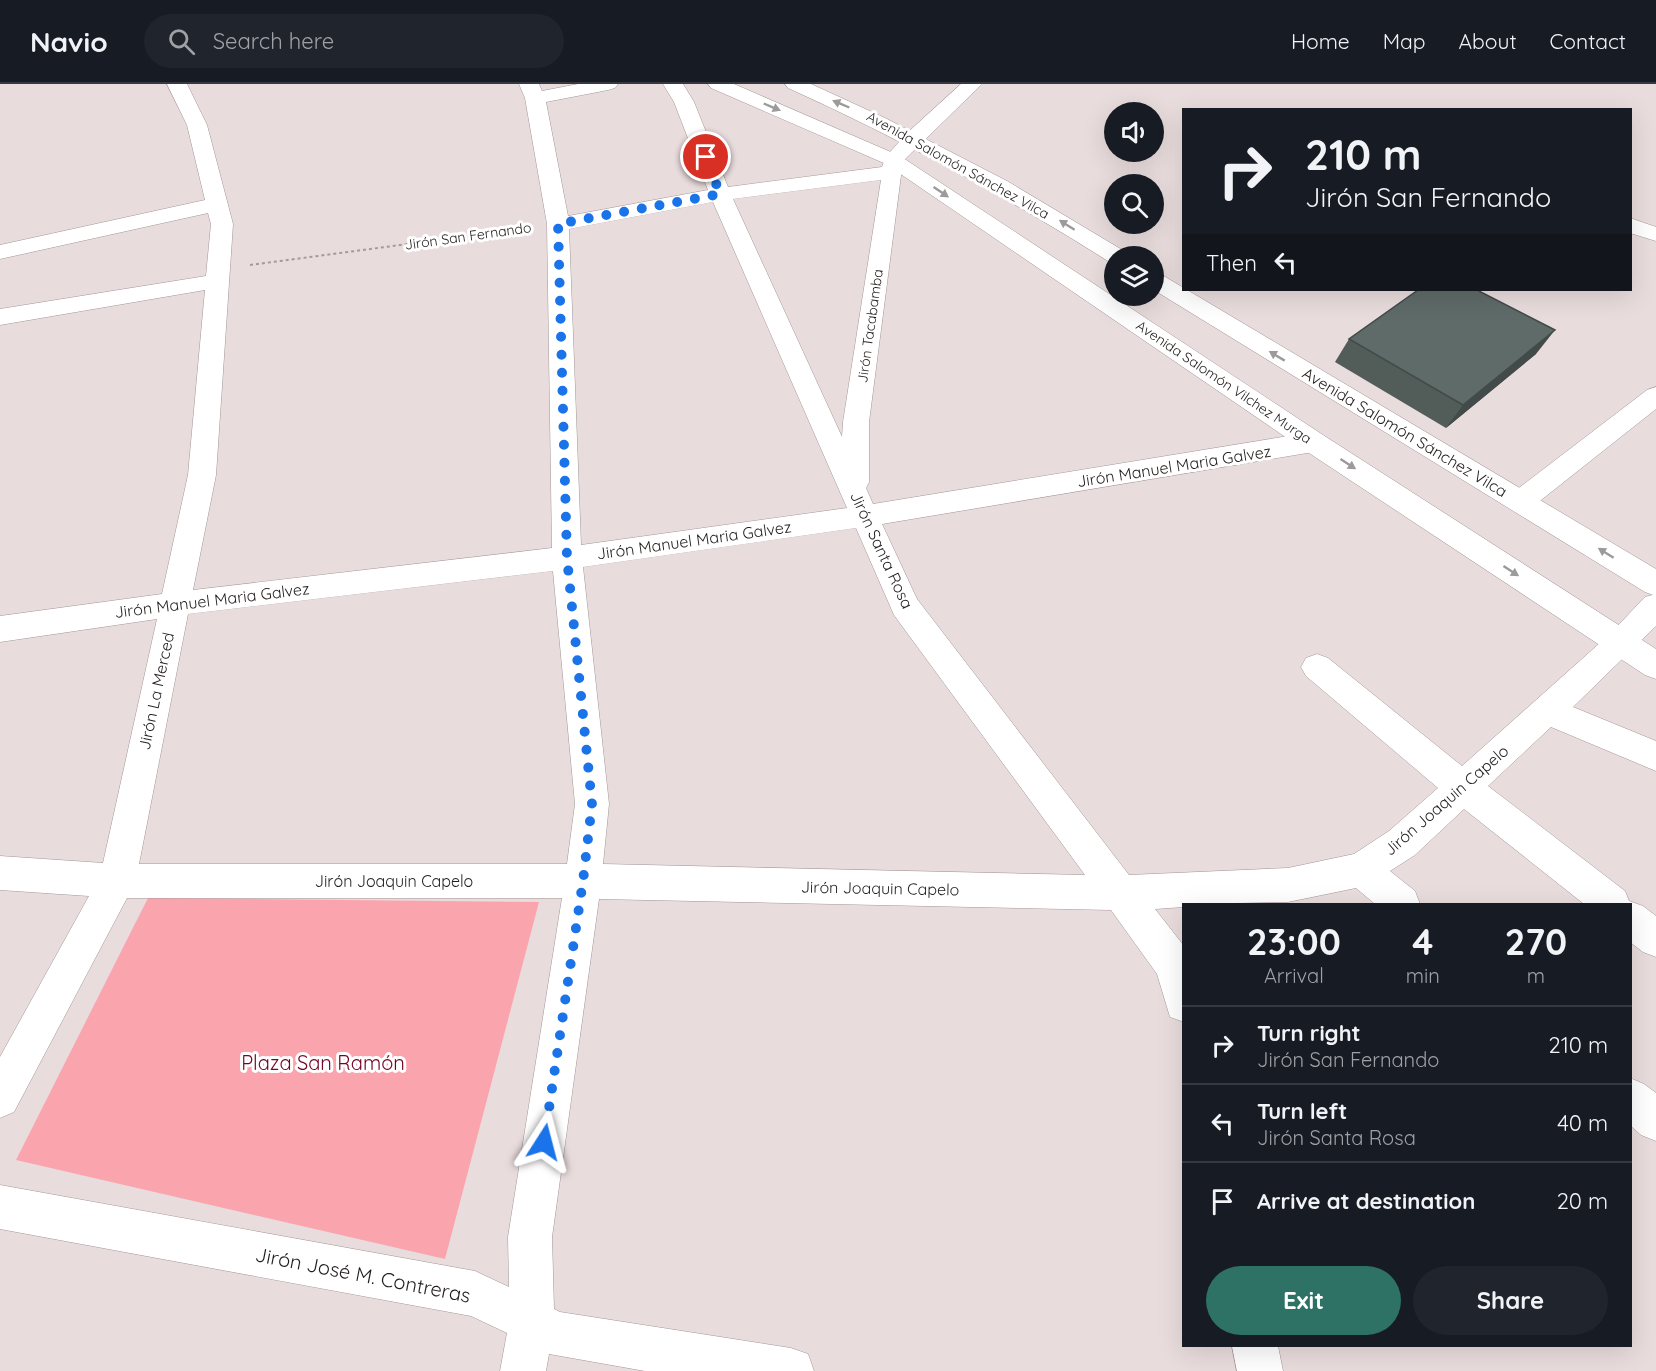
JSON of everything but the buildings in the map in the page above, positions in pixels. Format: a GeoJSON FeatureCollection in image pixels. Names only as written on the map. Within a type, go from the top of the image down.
{"type":"FeatureCollection","features":[{"type":"Feature","properties":{"kind":"main road","name":"Jirón La Merced"},"geometry":{"type":"LineString","coordinates":[[0,1098],[117,881],[202,475],[222,224],[196,125],[177,84]]}},
{"type":"Feature","properties":{"kind":"main road"},"geometry":{"type":"LineString","coordinates":[[523,1371],[532,1321],[530,1237],[583,881],[592,804],[567,558],[558,224],[532,91],[608,84]]}},
{"type":"Feature","properties":{"kind":"main road","name":"Jirón Santa Rosa"},"geometry":{"type":"LineString","coordinates":[[673,84],[684,102],[720,194],[905,606],[1174,965],[1182,995]]}},
{"type":"Feature","properties":{"kind":"main road","name":"Avenida Salomón Vilchez Murga"},"geometry":{"type":"LineString","coordinates":[[718,84],[893,166],[1203,339],[1313,442],[1656,666]]}},
{"type":"Feature","properties":{"kind":"main road","name":"Avenida Salomón Sánchez Vilca"},"geometry":{"type":"LineString","coordinates":[[795,84],[913,138],[1029,201],[1104,248]]}},
{"type":"Feature","properties":{"kind":"main road"},"geometry":{"type":"LineString","coordinates":[[558,224],[720,194],[893,166],[913,138],[972,84]]}},
{"type":"Feature","properties":{"kind":"main road","name":"Jirón Tacabamba"},"geometry":{"type":"LineString","coordinates":[[860,504],[856,422],[893,166]]}},
{"type":"Feature","properties":{"kind":"main road"},"geometry":{"type":"LineString","coordinates":[[0,252],[218,204]]}},
{"type":"Feature","properties":{"kind":"main road"},"geometry":{"type":"LineString","coordinates":[[1632,226],[1656,234]]}},
{"type":"Feature","properties":{"kind":"main road"},"geometry":{"type":"LineString","coordinates":[[0,317],[219,275]]}},
{"type":"Feature","properties":{"kind":"main road","name":"Avenida Salomón Sánchez Vilca"},"geometry":{"type":"LineString","coordinates":[[1164,292],[1203,339],[1521,501],[1656,584]]}},
{"type":"Feature","properties":{"kind":"main road"},"geometry":{"type":"LineString","coordinates":[[1521,501],[1656,396]]}},
{"type":"Feature","properties":{"kind":"main road","name":"Jirón Manuel Maria Galvez"},"geometry":{"type":"LineString","coordinates":[[0,629],[174,604],[567,558],[860,504],[1313,442]]}},
{"type":"Feature","properties":{"kind":"main road","name":"Jirón Joaquin Capelo"},"geometry":{"type":"LineString","coordinates":[[0,873],[117,881],[583,881],[1119,893],[1288,885],[1361,870],[1401,843],[1621,643],[1656,606]]}},
{"type":"Feature","properties":{"kind":"main road"},"geometry":{"type":"LineString","coordinates":[[1317,667],[1462,787],[1611,903]]}},
{"type":"Feature","properties":{"kind":"main road"},"geometry":{"type":"LineString","coordinates":[[1547,711],[1656,756]]}},
{"type":"Feature","properties":{"kind":"main road"},"geometry":{"type":"LineString","coordinates":[[1361,870],[1401,903]]}},
{"type":"Feature","properties":{"kind":"main road"},"geometry":{"type":"LineString","coordinates":[[1632,921],[1656,939]]}},
{"type":"Feature","properties":{"kind":"main road"},"geometry":{"type":"LineString","coordinates":[[1632,1100],[1656,1120]]}},
{"type":"Feature","properties":{"kind":"main road","name":"Jirón José M. Contreras"},"geometry":{"type":"LineString","coordinates":[[0,1207],[475,1294],[557,1334],[791,1371]]}},
{"type":"Feature","properties":{"kind":"main road"},"geometry":{"type":"LineString","coordinates":[[1255,1347],[1260,1371]]}},
{"type":"Feature","properties":{"kind":"path","name":"Jirón San Fernando"},"geometry":{"type":"LineString","coordinates":[[219,275],[558,224]]}},
{"type":"Feature","properties":{"kind":"green space","name":"Plaza San Ramón"},"geometry":{"type":"Polygon","coordinates":[[[148,898],[539,902],[445,1259],[16,1160],[148,898]]]}},
{"type":"Feature","properties":{"kind":"route"},"geometry":{"type":"LineString","coordinates":[[544,1142],[583,881],[592,804],[567,558],[558,224],[720,194],[706,157]]}}]}
